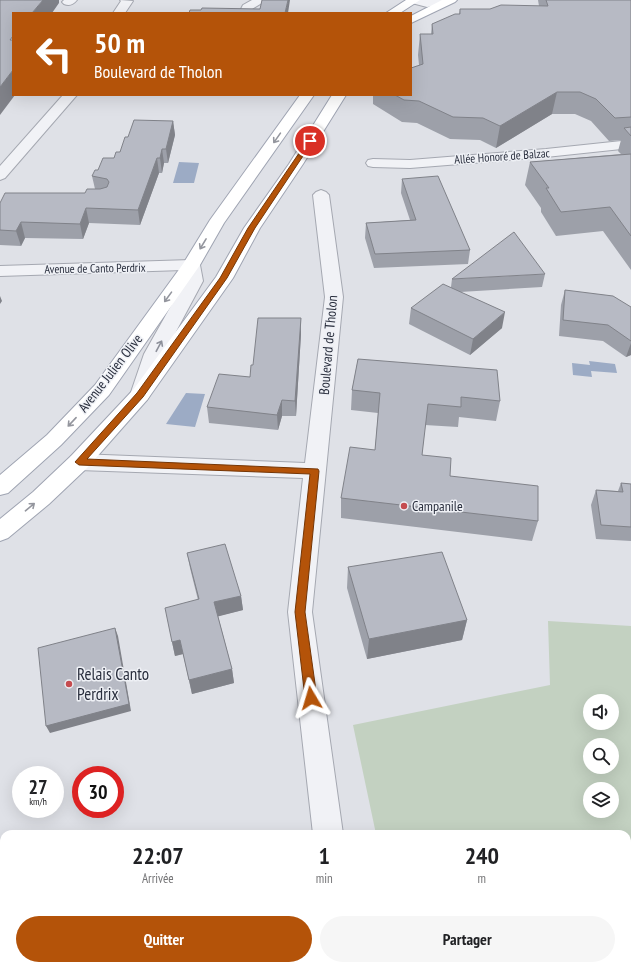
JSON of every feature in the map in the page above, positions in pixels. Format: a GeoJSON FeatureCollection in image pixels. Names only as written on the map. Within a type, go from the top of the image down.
{"type":"FeatureCollection","features":[{"type":"Feature","properties":{"kind":"main road"},"geometry":{"type":"LineString","coordinates":[[394,12],[413,0]]}},
{"type":"Feature","properties":{"kind":"main road"},"geometry":{"type":"LineString","coordinates":[[412,20],[449,1]]}},
{"type":"Feature","properties":{"kind":"main road","name":"Avenue Julien Olive"},"geometry":{"type":"LineString","coordinates":[[0,487],[54,440],[102,390],[191,265],[216,223],[306,96]]}},
{"type":"Feature","properties":{"kind":"main road","name":"Avenue Julien Olive"},"geometry":{"type":"LineString","coordinates":[[0,532],[41,498],[79,462],[140,395],[224,278],[252,228],[296,164],[338,96]]}},
{"type":"Feature","properties":{"kind":"street"},"geometry":{"type":"LineString","coordinates":[[120,12],[127,1],[126,0]]}},
{"type":"Feature","properties":{"kind":"street"},"geometry":{"type":"LineString","coordinates":[[245,12],[247,7],[261,0]]}},
{"type":"Feature","properties":{"kind":"street"},"geometry":{"type":"LineString","coordinates":[[409,12],[413,9],[413,0],[428,4],[449,1]]}},
{"type":"Feature","properties":{"kind":"street"},"geometry":{"type":"LineString","coordinates":[[0,175],[69,96]]}},
{"type":"Feature","properties":{"kind":"street","name":"Allée Honoré de Balzac"},"geometry":{"type":"LineString","coordinates":[[373,163],[410,164],[546,153],[631,144]]}},
{"type":"Feature","properties":{"kind":"street","name":"Boulevard de Tholon"},"geometry":{"type":"LineString","coordinates":[[321,195],[334,297],[300,612],[327,830]]}},
{"type":"Feature","properties":{"kind":"street","name":"Avenue de Canto Perdrix"},"geometry":{"type":"LineString","coordinates":[[0,271],[191,265]]}},
{"type":"Feature","properties":{"kind":"street","name":"Avenue Julien Olive"},"geometry":{"type":"LineString","coordinates":[[140,395],[154,354],[194,281],[191,265]]}},
{"type":"Feature","properties":{"kind":"street"},"geometry":{"type":"LineString","coordinates":[[79,462],[315,471]]}},
{"type":"Feature","properties":{"kind":"green space"},"geometry":{"type":"Polygon","coordinates":[[[548,621],[631,626],[631,830],[375,830],[353,725],[550,685],[548,621]]]}},
{"type":"Feature","properties":{"kind":"water"},"geometry":{"type":"Polygon","coordinates":[[[179,162],[199,163],[194,183],[173,183],[179,162]]]}},
{"type":"Feature","properties":{"kind":"water"},"geometry":{"type":"Polygon","coordinates":[[[589,361],[615,364],[617,373],[591,371],[592,377],[573,375],[572,363],[590,365],[589,361]]]}},
{"type":"Feature","properties":{"kind":"water"},"geometry":{"type":"Polygon","coordinates":[[[186,393],[205,394],[195,427],[166,424],[186,393]]]}},
{"type":"Feature","properties":{"kind":"building"},"geometry":{"type":"Polygon","coordinates":[[[0,0],[43,0],[33,12],[12,12],[12,37],[10,40],[12,40],[12,71],[0,87],[0,0]]]}},
{"type":"Feature","properties":{"kind":"building"},"geometry":{"type":"Polygon","coordinates":[[[262,0],[288,0],[285,12],[189,12],[190,10],[201,10],[202,8],[260,9],[262,0]]]}},
{"type":"Feature","properties":{"kind":"building"},"geometry":{"type":"Polygon","coordinates":[[[546,0],[631,0],[631,117],[615,118],[596,99],[580,92],[557,92],[500,126],[483,118],[453,117],[419,101],[404,100],[397,96],[412,96],[412,68],[423,64],[420,34],[433,34],[432,24],[455,14],[460,14],[460,9],[490,9],[501,5],[548,6],[546,0]]]}},
{"type":"Feature","properties":{"kind":"building"},"geometry":{"type":"Polygon","coordinates":[[[134,120],[173,121],[166,149],[162,149],[160,158],[157,158],[138,210],[86,208],[80,224],[21,222],[16,231],[0,230],[0,203],[5,193],[85,193],[87,189],[100,189],[107,187],[109,182],[107,179],[92,176],[95,170],[98,170],[103,158],[114,158],[116,152],[120,152],[125,137],[128,137],[134,120]]]}},
{"type":"Feature","properties":{"kind":"building"},"geometry":{"type":"Polygon","coordinates":[[[631,127],[631,136],[624,128],[631,127]]]}},
{"type":"Feature","properties":{"kind":"building"},"geometry":{"type":"Polygon","coordinates":[[[631,154],[631,236],[610,207],[561,212],[546,188],[549,188],[530,162],[631,154]]]}},
{"type":"Feature","properties":{"kind":"building"},"geometry":{"type":"Polygon","coordinates":[[[438,176],[470,250],[375,254],[366,223],[416,220],[402,179],[438,176]]]}},
{"type":"Feature","properties":{"kind":"building"},"geometry":{"type":"Polygon","coordinates":[[[514,232],[545,274],[452,279],[514,232]]]}},
{"type":"Feature","properties":{"kind":"building"},"geometry":{"type":"Polygon","coordinates":[[[443,284],[505,312],[473,339],[411,308],[443,284]]]}},
{"type":"Feature","properties":{"kind":"building"},"geometry":{"type":"Polygon","coordinates":[[[565,290],[613,296],[631,307],[631,341],[608,325],[563,320],[565,290]]]}},
{"type":"Feature","properties":{"kind":"building"},"geometry":{"type":"Polygon","coordinates":[[[258,318],[301,318],[295,401],[282,400],[277,415],[207,407],[219,374],[250,377],[251,365],[253,365],[258,318]]]}},
{"type":"Feature","properties":{"kind":"building"},"geometry":{"type":"Polygon","coordinates":[[[358,359],[497,370],[500,401],[461,397],[461,407],[428,404],[422,455],[451,458],[450,476],[538,486],[538,521],[341,498],[350,447],[375,450],[380,393],[352,390],[358,359]]]}},
{"type":"Feature","properties":{"kind":"building"},"geometry":{"type":"Polygon","coordinates":[[[621,483],[631,484],[631,527],[601,525],[596,490],[623,492],[621,483]]]}},
{"type":"Feature","properties":{"kind":"building"},"geometry":{"type":"Polygon","coordinates":[[[225,544],[241,596],[214,602],[232,669],[189,680],[180,640],[172,642],[165,608],[199,599],[187,553],[225,544]]]}},
{"type":"Feature","properties":{"kind":"building"},"geometry":{"type":"Polygon","coordinates":[[[442,552],[467,620],[369,639],[348,567],[442,552]]]}},
{"type":"Feature","properties":{"kind":"building"},"geometry":{"type":"Polygon","coordinates":[[[115,628],[129,704],[46,726],[38,648],[115,628]]]}},
{"type":"Feature","properties":{"kind":"place","name":"Campanile"},"geometry":{"type":"Point","coordinates":[404,506]}},
{"type":"Feature","properties":{"kind":"place","name":"Relais Canto Perdrix"},"geometry":{"type":"Point","coordinates":[69,684]}},
{"type":"Feature","properties":{"kind":"route"},"geometry":{"type":"LineString","coordinates":[[310,141],[252,228],[224,278],[140,395],[79,462],[315,471],[300,612],[311,698]]}}]}
